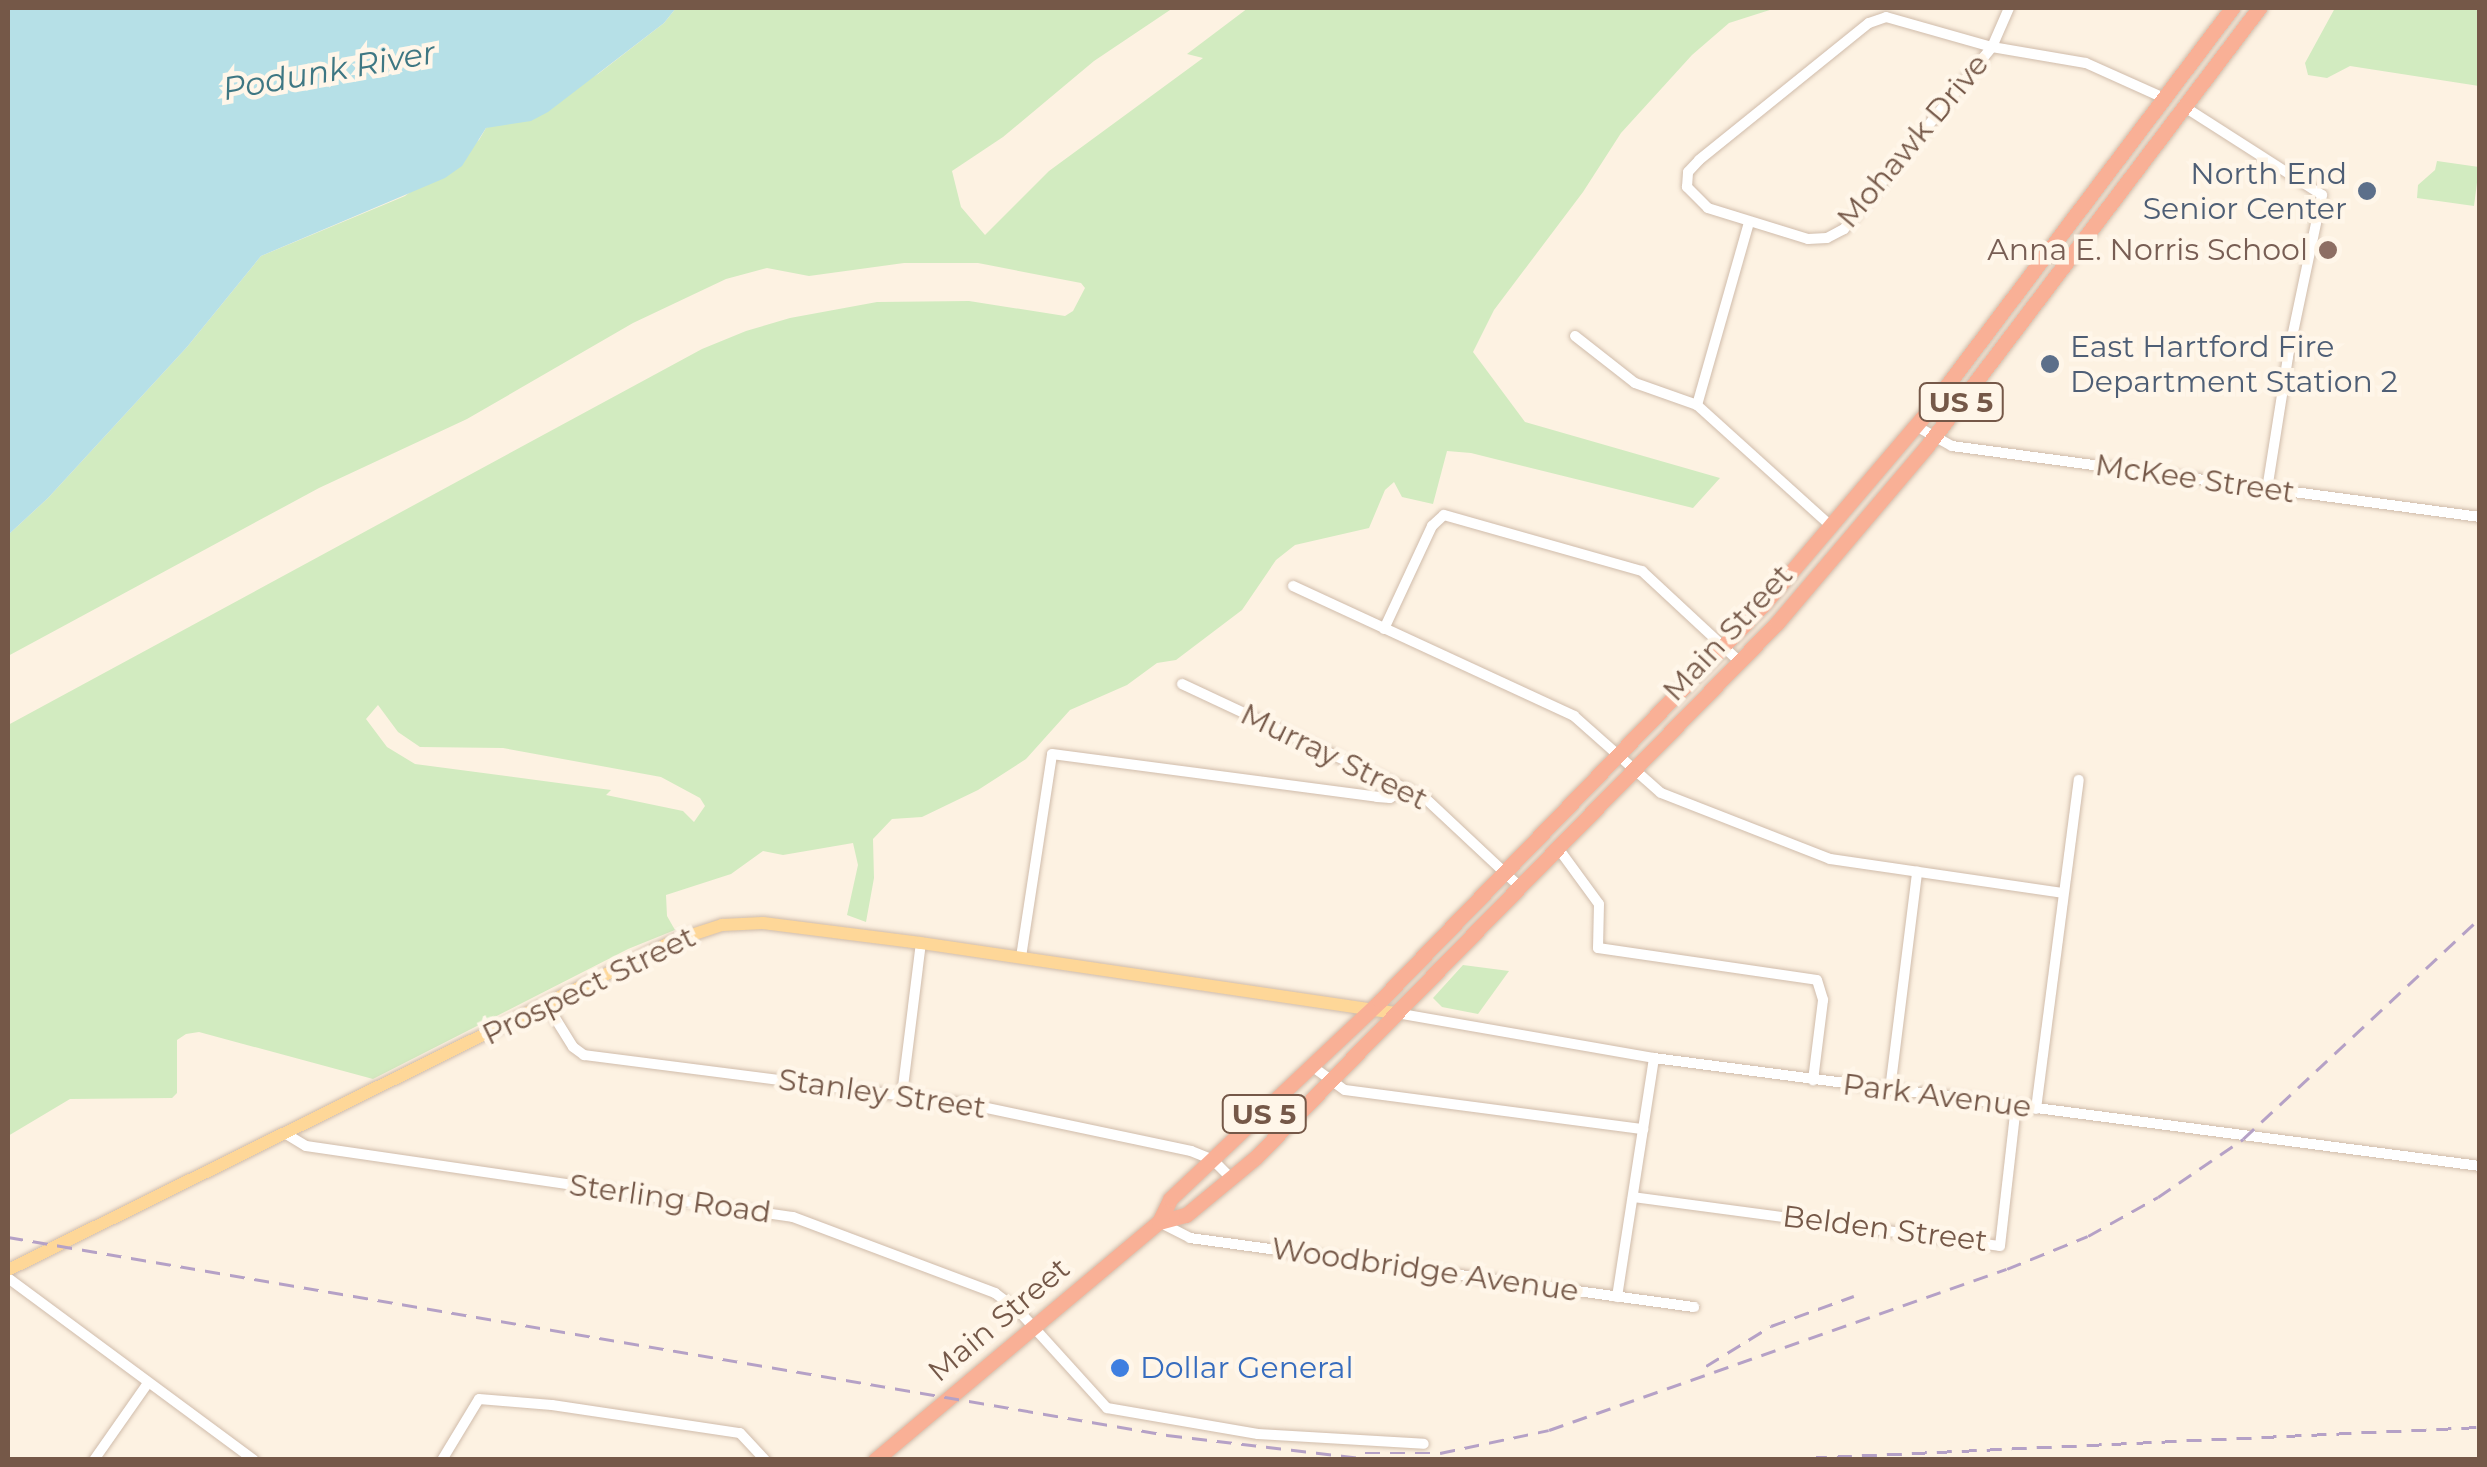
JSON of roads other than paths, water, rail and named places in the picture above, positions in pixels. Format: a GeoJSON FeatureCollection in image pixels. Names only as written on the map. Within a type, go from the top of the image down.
{"type":"FeatureCollection","features":[{"type":"Feature","properties":{"kind":"highway","name":"Main Street"},"geometry":{"type":"LineString","coordinates":[[875,1460],[1159,1222],[1170,1199],[1373,1009],[1724,647],[1832,528],[1916,426],[2232,8]]}},
{"type":"Feature","properties":{"kind":"highway","name":"Main Street"},"geometry":{"type":"LineString","coordinates":[[1159,1222],[1186,1215],[1231,1178],[1740,662],[1933,438],[2259,8]]}},
{"type":"Feature","properties":{"kind":"highway"},"geometry":{"type":"LineString","coordinates":[[1988,332],[2004,344]]}},
{"type":"Feature","properties":{"kind":"main road","name":"Prospect Street"},"geometry":{"type":"LineString","coordinates":[[8,1274],[688,934],[722,925],[764,923],[921,943],[1396,1013]]}},
{"type":"Feature","properties":{"kind":"street"},"geometry":{"type":"LineString","coordinates":[[1992,47],[2009,8]]}},
{"type":"Feature","properties":{"kind":"street","name":"Mohawk Drive"},"geometry":{"type":"LineString","coordinates":[[1992,47],[1844,229],[1827,238],[1808,239],[1750,222],[1696,200],[1686,187],[1688,172],[1869,23],[1886,17],[1992,47],[2086,63],[2164,98]]}},
{"type":"Feature","properties":{"kind":"street"},"geometry":{"type":"LineString","coordinates":[[2183,106],[2322,195],[2288,357],[2267,488]]}},
{"type":"Feature","properties":{"kind":"street"},"geometry":{"type":"LineString","coordinates":[[1697,405],[1750,222]]}},
{"type":"Feature","properties":{"kind":"street"},"geometry":{"type":"LineString","coordinates":[[1574,336],[1635,383],[1697,405],[1832,528]]}},
{"type":"Feature","properties":{"kind":"street","name":"McKee Street"},"geometry":{"type":"LineString","coordinates":[[1916,426],[1952,446],[2480,517]]}},
{"type":"Feature","properties":{"kind":"street"},"geometry":{"type":"LineString","coordinates":[[1384,629],[1437,517],[1454,517],[1642,571],[1740,662]]}},
{"type":"Feature","properties":{"kind":"street"},"geometry":{"type":"LineString","coordinates":[[1292,586],[1574,716],[1661,793],[1818,856],[2063,893]]}},
{"type":"Feature","properties":{"kind":"street","name":"Murray Street"},"geometry":{"type":"LineString","coordinates":[[1182,684],[1408,788],[1441,810],[1520,887]]}},
{"type":"Feature","properties":{"kind":"street"},"geometry":{"type":"LineString","coordinates":[[1022,957],[1052,754],[1377,797],[1390,798],[1408,788]]}},
{"type":"Feature","properties":{"kind":"street"},"geometry":{"type":"LineString","coordinates":[[2036,1109],[2080,780]]}},
{"type":"Feature","properties":{"kind":"street"},"geometry":{"type":"LineString","coordinates":[[1558,848],[1599,904],[1598,948],[1806,975],[1817,980],[1822,1000],[1814,1080]]}},
{"type":"Feature","properties":{"kind":"street"},"geometry":{"type":"LineString","coordinates":[[1890,1090],[1917,872]]}},
{"type":"Feature","properties":{"kind":"street"},"geometry":{"type":"LineString","coordinates":[[902,1095],[921,943]]}},
{"type":"Feature","properties":{"kind":"street","name":"Stanley Street"},"geometry":{"type":"LineString","coordinates":[[548,1004],[575,1050],[584,1055],[902,1095],[1005,1112],[1191,1151],[1213,1160],[1231,1178]]}},
{"type":"Feature","properties":{"kind":"street","name":"Park Avenue"},"geometry":{"type":"LineString","coordinates":[[1396,1013],[1654,1058],[2480,1166]]}},
{"type":"Feature","properties":{"kind":"street"},"geometry":{"type":"LineString","coordinates":[[1618,1296],[1654,1058]]}},
{"type":"Feature","properties":{"kind":"street"},"geometry":{"type":"LineString","coordinates":[[1313,1067],[1328,1082],[1348,1090],[1643,1129]]}},
{"type":"Feature","properties":{"kind":"street","name":"Belden Street"},"geometry":{"type":"LineString","coordinates":[[1632,1197],[2000,1246],[2016,1106]]}},
{"type":"Feature","properties":{"kind":"street","name":"Sterling Road"},"geometry":{"type":"LineString","coordinates":[[286,1134],[306,1146],[793,1217],[995,1293],[1033,1327],[1094,1398],[1122,1413],[1258,1434],[1424,1444]]}},
{"type":"Feature","properties":{"kind":"street","name":"Woodbridge Avenue"},"geometry":{"type":"LineString","coordinates":[[1159,1222],[1192,1238],[1694,1307]]}},
{"type":"Feature","properties":{"kind":"street"},"geometry":{"type":"LineString","coordinates":[[8,1274],[254,1460]]}},
{"type":"Feature","properties":{"kind":"street"},"geometry":{"type":"LineString","coordinates":[[94,1460],[148,1383]]}},
{"type":"Feature","properties":{"kind":"street"},"geometry":{"type":"LineString","coordinates":[[442,1460],[479,1399],[552,1405],[740,1433],[765,1460]]}},
{"type":"Feature","properties":{"kind":"water","name":"Podunk River"},"geometry":{"type":"Polygon","coordinates":[[[8,8],[676,8],[664,23],[548,112],[531,121],[486,128],[462,166],[445,178],[261,256],[187,347],[48,498],[8,535],[8,8]]]}},
{"type":"Feature","properties":{"kind":"railway"},"geometry":{"type":"LineString","coordinates":[[1365,1453],[1440,1453],[1549,1430],[2007,1269],[2088,1236],[2158,1197],[2243,1139],[2480,918]]}},
{"type":"Feature","properties":{"kind":"railway"},"geometry":{"type":"LineString","coordinates":[[8,1237],[1167,1435],[1376,1460]]}},
{"type":"Feature","properties":{"kind":"railway"},"geometry":{"type":"LineString","coordinates":[[1706,1366],[1771,1326],[1854,1296]]}},
{"type":"Feature","properties":{"kind":"railway"},"geometry":{"type":"LineString","coordinates":[[1762,1460],[2480,1427]]}},
{"type":"Feature","properties":{"kind":"place","name":"North End Senior Center"},"geometry":{"type":"Point","coordinates":[2367,191]}},
{"type":"Feature","properties":{"kind":"place","name":"Anna E. Norris School"},"geometry":{"type":"Point","coordinates":[2328,250]}},
{"type":"Feature","properties":{"kind":"place","name":"East Hartford Fire Department Station 2"},"geometry":{"type":"Point","coordinates":[2050,364]}},
{"type":"Feature","properties":{"kind":"place","name":"Dollar General"},"geometry":{"type":"Point","coordinates":[1120,1368]}}]}
